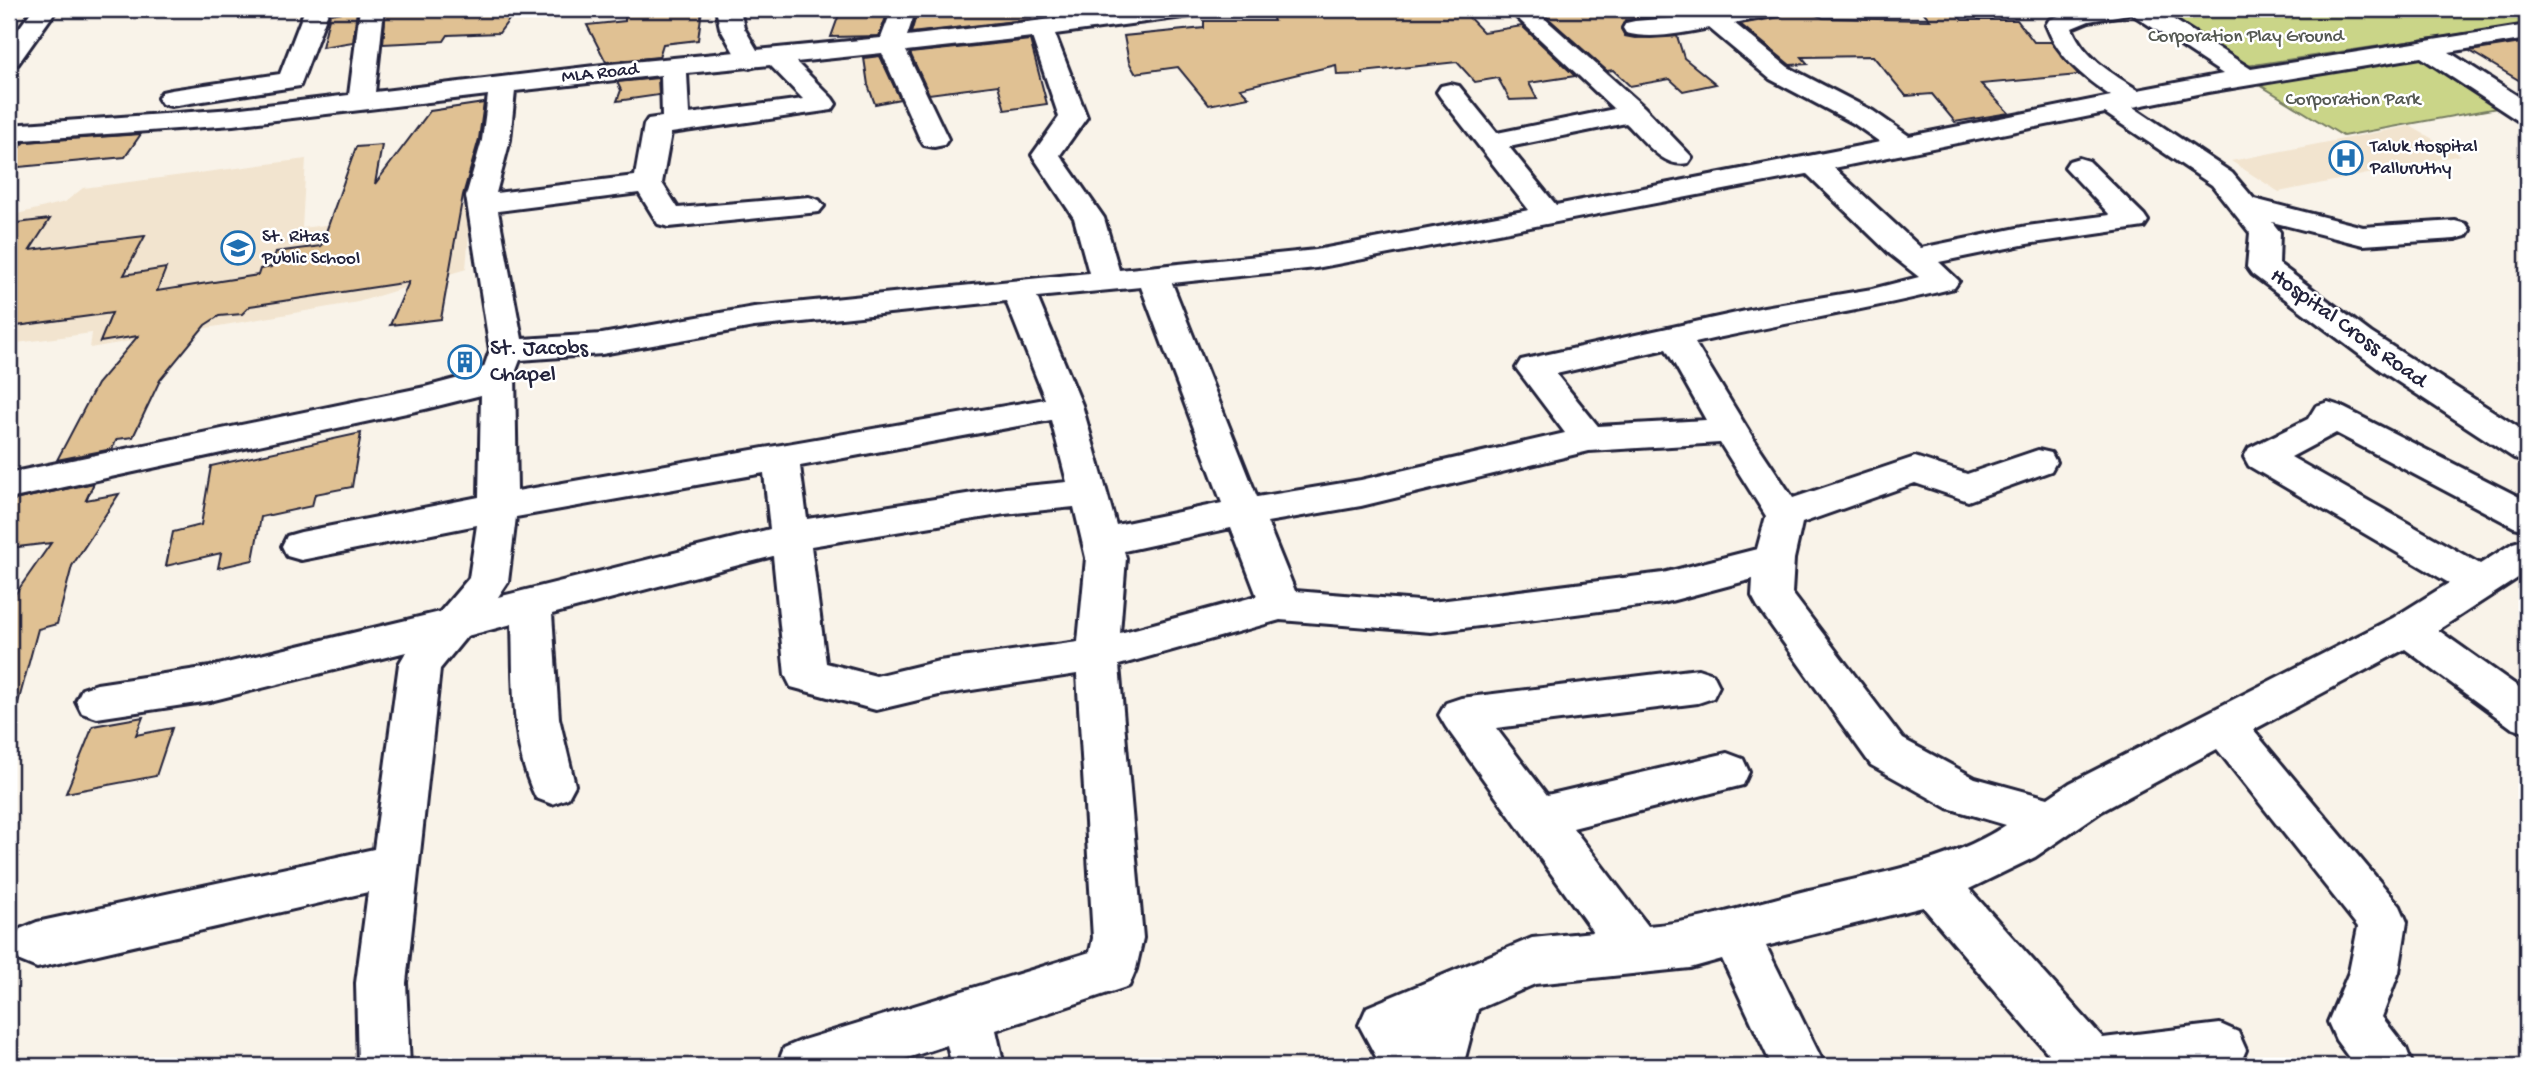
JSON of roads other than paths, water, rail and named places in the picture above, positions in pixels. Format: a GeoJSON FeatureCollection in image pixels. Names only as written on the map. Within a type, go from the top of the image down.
{"type":"FeatureCollection","features":[{"type":"Feature","properties":{"kind":"street"},"geometry":{"type":"LineString","coordinates":[[9,59],[45,9]]}},
{"type":"Feature","properties":{"kind":"street"},"geometry":{"type":"LineString","coordinates":[[9,118],[99,109],[291,80],[317,9]]}},
{"type":"Feature","properties":{"kind":"street"},"geometry":{"type":"LineString","coordinates":[[361,102],[372,9]]}},
{"type":"Feature","properties":{"kind":"street"},"geometry":{"type":"LineString","coordinates":[[728,9],[732,29],[763,59],[823,104],[658,125],[648,183],[669,218],[809,206]]}},
{"type":"Feature","properties":{"kind":"street"},"geometry":{"type":"LineString","coordinates":[[904,9],[891,45],[934,139]]}},
{"type":"Feature","properties":{"kind":"street","name":"MLA Road"},"geometry":{"type":"LineString","coordinates":[[9,133],[233,117],[611,72],[891,45],[1006,21],[1041,29],[1191,9]]}},
{"type":"Feature","properties":{"kind":"street"},"geometry":{"type":"LineString","coordinates":[[1520,9],[1678,157]]}},
{"type":"Feature","properties":{"kind":"street"},"geometry":{"type":"LineString","coordinates":[[1635,28],[1688,24],[1708,13],[1770,9]]}},
{"type":"Feature","properties":{"kind":"street"},"geometry":{"type":"LineString","coordinates":[[2050,17],[2119,9]]}},
{"type":"Feature","properties":{"kind":"street"},"geometry":{"type":"LineString","coordinates":[[2141,9],[2247,78]]}},
{"type":"Feature","properties":{"kind":"street"},"geometry":{"type":"LineString","coordinates":[[1708,13],[1779,73],[1863,117],[1903,145]]}},
{"type":"Feature","properties":{"kind":"street","name":"Hospital Cross Road"},"geometry":{"type":"LineString","coordinates":[[2050,17],[2062,39],[2122,101],[2222,179],[2265,232],[2263,267],[2317,313],[2410,377],[2527,449]]}},
{"type":"Feature","properties":{"kind":"street"},"geometry":{"type":"LineString","coordinates":[[1041,29],[1073,117],[1046,155],[1089,218],[1107,282]]}},
{"type":"Feature","properties":{"kind":"street"},"geometry":{"type":"LineString","coordinates":[[9,486],[425,398],[475,385],[502,361],[754,317],[1154,278],[1316,259],[2122,101],[2527,33]]}},
{"type":"Feature","properties":{"kind":"street"},"geometry":{"type":"LineString","coordinates":[[2426,49],[2527,114]]}},
{"type":"Feature","properties":{"kind":"street"},"geometry":{"type":"LineString","coordinates":[[674,67],[676,124]]}},
{"type":"Feature","properties":{"kind":"street"},"geometry":{"type":"LineString","coordinates":[[384,1066],[381,983],[420,664],[488,582],[498,506],[502,361],[481,196],[496,140],[502,86]]}},
{"type":"Feature","properties":{"kind":"street"},"geometry":{"type":"LineString","coordinates":[[1450,92],[1548,215]]}},
{"type":"Feature","properties":{"kind":"street"},"geometry":{"type":"LineString","coordinates":[[1488,143],[1633,114]]}},
{"type":"Feature","properties":{"kind":"street"},"geometry":{"type":"LineString","coordinates":[[2527,130],[2522,132],[2527,136]]}},
{"type":"Feature","properties":{"kind":"street"},"geometry":{"type":"LineString","coordinates":[[1589,439],[1533,368],[1764,317],[1872,299],[1943,281],[1813,163]]}},
{"type":"Feature","properties":{"kind":"street"},"geometry":{"type":"LineString","coordinates":[[1916,258],[2027,235],[2133,221],[2079,167]]}},
{"type":"Feature","properties":{"kind":"street"},"geometry":{"type":"LineString","coordinates":[[482,204],[648,183]]}},
{"type":"Feature","properties":{"kind":"street"},"geometry":{"type":"LineString","coordinates":[[2243,205],[2364,236],[2455,230]]}},
{"type":"Feature","properties":{"kind":"street"},"geometry":{"type":"LineString","coordinates":[[1154,278],[1280,605]]}},
{"type":"Feature","properties":{"kind":"street"},"geometry":{"type":"LineString","coordinates":[[803,1066],[1111,969],[1118,938],[1097,655],[1107,558],[1065,405],[1018,291]]}},
{"type":"Feature","properties":{"kind":"street"},"geometry":{"type":"LineString","coordinates":[[1675,337],[1730,430],[1785,515],[1774,559],[1772,596],[1887,752],[1964,794],[2053,819]]}},
{"type":"Feature","properties":{"kind":"street"},"geometry":{"type":"LineString","coordinates":[[301,546],[498,506],[1017,416],[1065,405]]}},
{"type":"Feature","properties":{"kind":"street"},"geometry":{"type":"LineString","coordinates":[[2480,582],[2262,457],[2322,426],[2328,414],[2527,517]]}},
{"type":"Feature","properties":{"kind":"street"},"geometry":{"type":"LineString","coordinates":[[1102,542],[1244,512],[1361,493],[1589,439],[1730,430]]}},
{"type":"Feature","properties":{"kind":"street"},"geometry":{"type":"LineString","coordinates":[[781,457],[806,675],[876,693],[939,678],[1097,655],[1280,605],[1431,617],[1663,588],[1774,559]]}},
{"type":"Feature","properties":{"kind":"street"},"geometry":{"type":"LineString","coordinates":[[1785,515],[1915,470],[1968,488],[2038,462]]}},
{"type":"Feature","properties":{"kind":"street"},"geometry":{"type":"LineString","coordinates":[[97,701],[210,684],[791,537],[1005,501],[1089,493]]}},
{"type":"Feature","properties":{"kind":"street"},"geometry":{"type":"LineString","coordinates":[[1410,1066],[1385,1025],[1532,961],[1690,945],[1808,912],[1933,883],[2018,843],[2086,797],[2407,629],[2527,553]]}},
{"type":"Feature","properties":{"kind":"street"},"geometry":{"type":"LineString","coordinates":[[531,604],[537,718],[552,785]]}},
{"type":"Feature","properties":{"kind":"street"},"geometry":{"type":"LineString","coordinates":[[2407,629],[2527,716]]}},
{"type":"Feature","properties":{"kind":"street"},"geometry":{"type":"LineString","coordinates":[[1636,950],[1461,715],[1698,686]]}},
{"type":"Feature","properties":{"kind":"street"},"geometry":{"type":"LineString","coordinates":[[2223,725],[2383,922],[2374,972],[2354,1022],[2387,1066]]}},
{"type":"Feature","properties":{"kind":"street"},"geometry":{"type":"LineString","coordinates":[[1537,817],[1727,772]]}},
{"type":"Feature","properties":{"kind":"street"},"geometry":{"type":"LineString","coordinates":[[37,945],[395,865]]}},
{"type":"Feature","properties":{"kind":"street"},"geometry":{"type":"LineString","coordinates":[[1933,883],[2092,1065],[2220,1050]]}},
{"type":"Feature","properties":{"kind":"street"},"geometry":{"type":"LineString","coordinates":[[1734,932],[1800,1066]]}},
{"type":"Feature","properties":{"kind":"street"},"geometry":{"type":"LineString","coordinates":[[1437,1066],[1457,993]]}},
{"type":"Feature","properties":{"kind":"street"},"geometry":{"type":"LineString","coordinates":[[967,1016],[978,1066]]}},
{"type":"Feature","properties":{"kind":"place","name":"Taluk Hospital Palluruthy"},"geometry":{"type":"Point","coordinates":[2346,158]}},
{"type":"Feature","properties":{"kind":"place","name":"St. Ritas Public School"},"geometry":{"type":"Point","coordinates":[238,248]}},
{"type":"Feature","properties":{"kind":"place","name":"St. Jacobs Chapel"},"geometry":{"type":"Point","coordinates":[465,362]}},
{"type":"Feature","properties":{"kind":"park label","name":"Corporation Play Ground"},"geometry":{"type":"Point","coordinates":[2246,37]}},
{"type":"Feature","properties":{"kind":"park label","name":"Corporation Park"},"geometry":{"type":"Point","coordinates":[2353,100]}}]}
